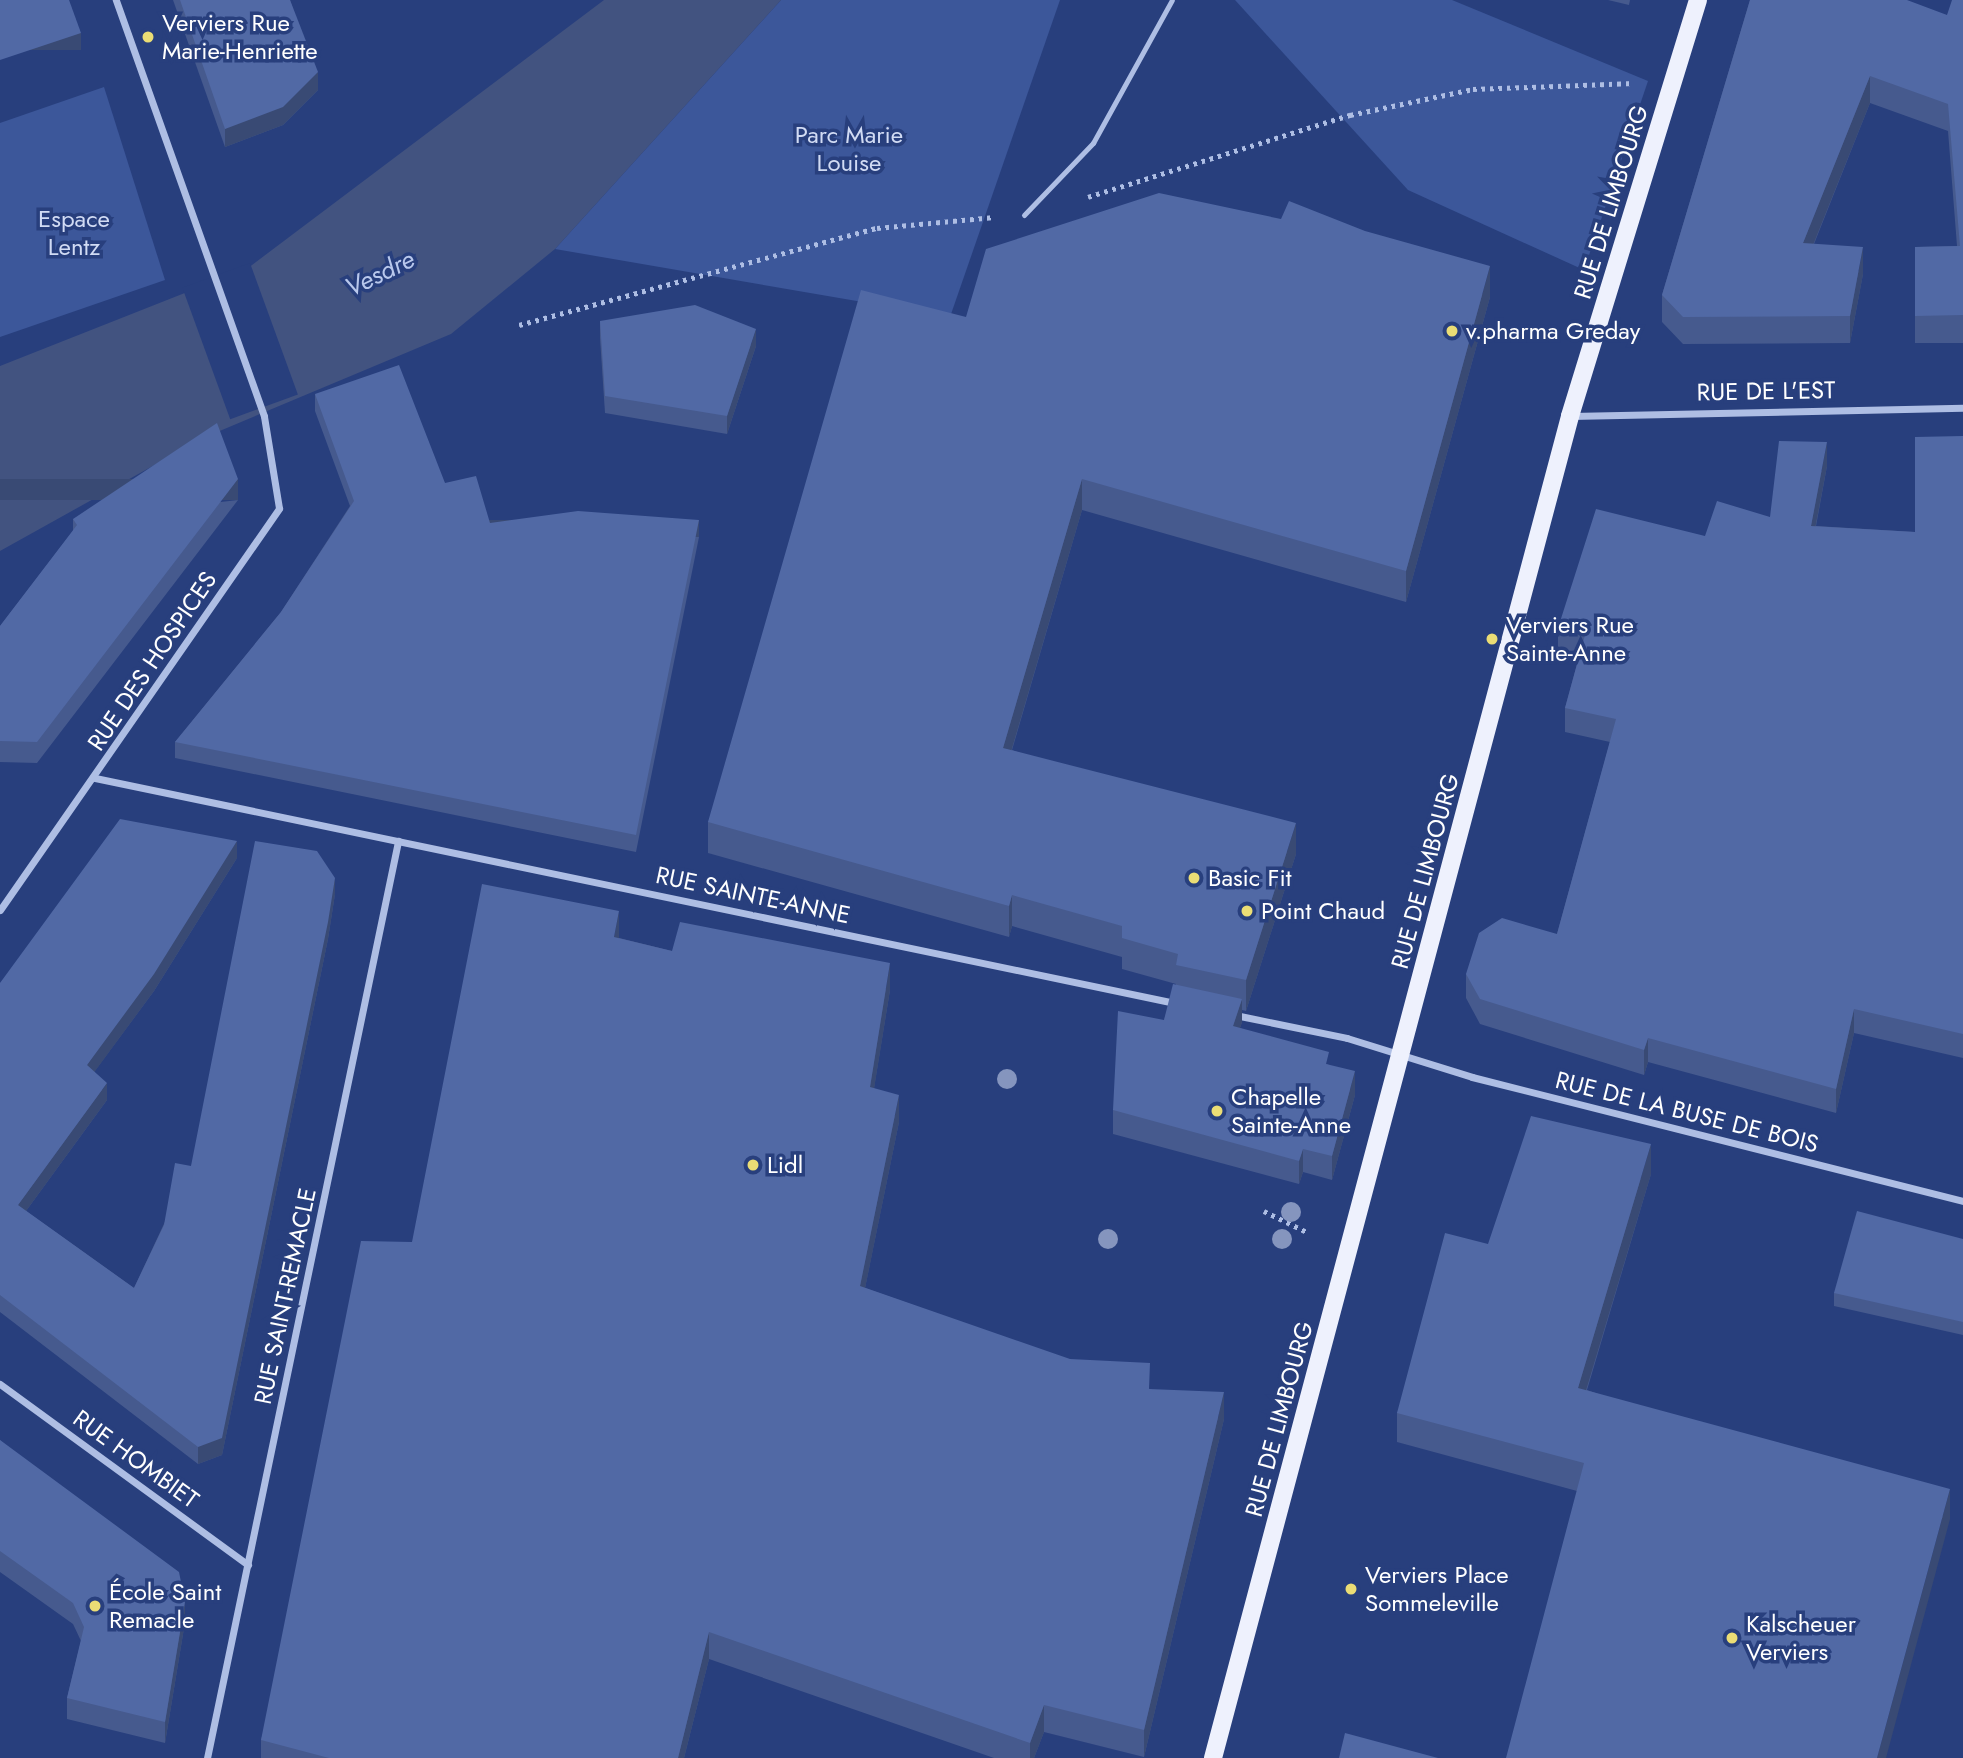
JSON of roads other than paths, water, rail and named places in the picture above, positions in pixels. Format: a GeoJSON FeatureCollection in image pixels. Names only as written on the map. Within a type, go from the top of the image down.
{"type":"FeatureCollection","features":[{"type":"Feature","properties":{"kind":"main road","name":"RUE DE LIMBOURG"},"geometry":{"type":"LineString","coordinates":[[1213,1758],[1402,1057],[1570,416],[1698,0]]}},
{"type":"Feature","properties":{"kind":"street","name":"RUE DES HOSPICES"},"geometry":{"type":"LineString","coordinates":[[0,910],[95,778],[279,508],[264,416],[116,0]]}},
{"type":"Feature","properties":{"kind":"street","name":"RUE DE L'EST"},"geometry":{"type":"LineString","coordinates":[[1570,416],[1963,408]]}},
{"type":"Feature","properties":{"kind":"street","name":"RUE SAINTE-ANNE"},"geometry":{"type":"LineString","coordinates":[[95,778],[1189,1006]]}},
{"type":"Feature","properties":{"kind":"street","name":"RUE SAINT-REMACLE"},"geometry":{"type":"LineString","coordinates":[[207,1758],[398,841]]}},
{"type":"Feature","properties":{"kind":"street"},"geometry":{"type":"LineString","coordinates":[[1229,1014],[1347,1038],[1402,1057]]}},
{"type":"Feature","properties":{"kind":"street","name":"RUE DE LA BUSE DE BOIS"},"geometry":{"type":"LineString","coordinates":[[1402,1057],[1963,1201]]}},
{"type":"Feature","properties":{"kind":"street","name":"RUE HOMBIET"},"geometry":{"type":"LineString","coordinates":[[0,1384],[248,1565]]}},
{"type":"Feature","properties":{"kind":"lane"},"geometry":{"type":"LineString","coordinates":[[1024,215],[1093,143],[1172,0]]}},
{"type":"Feature","properties":{"kind":"water","name":"Vesdre"},"geometry":{"type":"Polygon","coordinates":[[[604,0],[781,0],[555,249],[451,334],[203,438],[0,551],[0,366],[248,268],[604,0]]]}},
{"type":"Feature","properties":{"kind":"place","name":"Verviers Rue Marie-Henriette"},"geometry":{"type":"Point","coordinates":[148,37]}},
{"type":"Feature","properties":{"kind":"place","name":"v.pharma Greday"},"geometry":{"type":"Point","coordinates":[1452,331]}},
{"type":"Feature","properties":{"kind":"place","name":"Verviers Rue Sainte-Anne"},"geometry":{"type":"Point","coordinates":[1492,639]}},
{"type":"Feature","properties":{"kind":"place","name":"Basic Fit"},"geometry":{"type":"Point","coordinates":[1194,878]}},
{"type":"Feature","properties":{"kind":"place","name":"Point Chaud"},"geometry":{"type":"Point","coordinates":[1247,911]}},
{"type":"Feature","properties":{"kind":"place","name":"Chapelle Sainte-Anne"},"geometry":{"type":"Point","coordinates":[1217,1111]}},
{"type":"Feature","properties":{"kind":"place","name":"Lidl"},"geometry":{"type":"Point","coordinates":[753,1165]}},
{"type":"Feature","properties":{"kind":"place","name":"Verviers Place Sommeleville"},"geometry":{"type":"Point","coordinates":[1351,1589]}},
{"type":"Feature","properties":{"kind":"place","name":"École Saint Remacle"},"geometry":{"type":"Point","coordinates":[95,1606]}},
{"type":"Feature","properties":{"kind":"place","name":"Kalscheuer Verviers"},"geometry":{"type":"Point","coordinates":[1732,1638]}},
{"type":"Feature","properties":{"kind":"park label","name":"Parc Marie Louise"},"geometry":{"type":"Point","coordinates":[849,149]}},
{"type":"Feature","properties":{"kind":"park label","name":"Espace Lentz"},"geometry":{"type":"Point","coordinates":[74,233]}}]}
